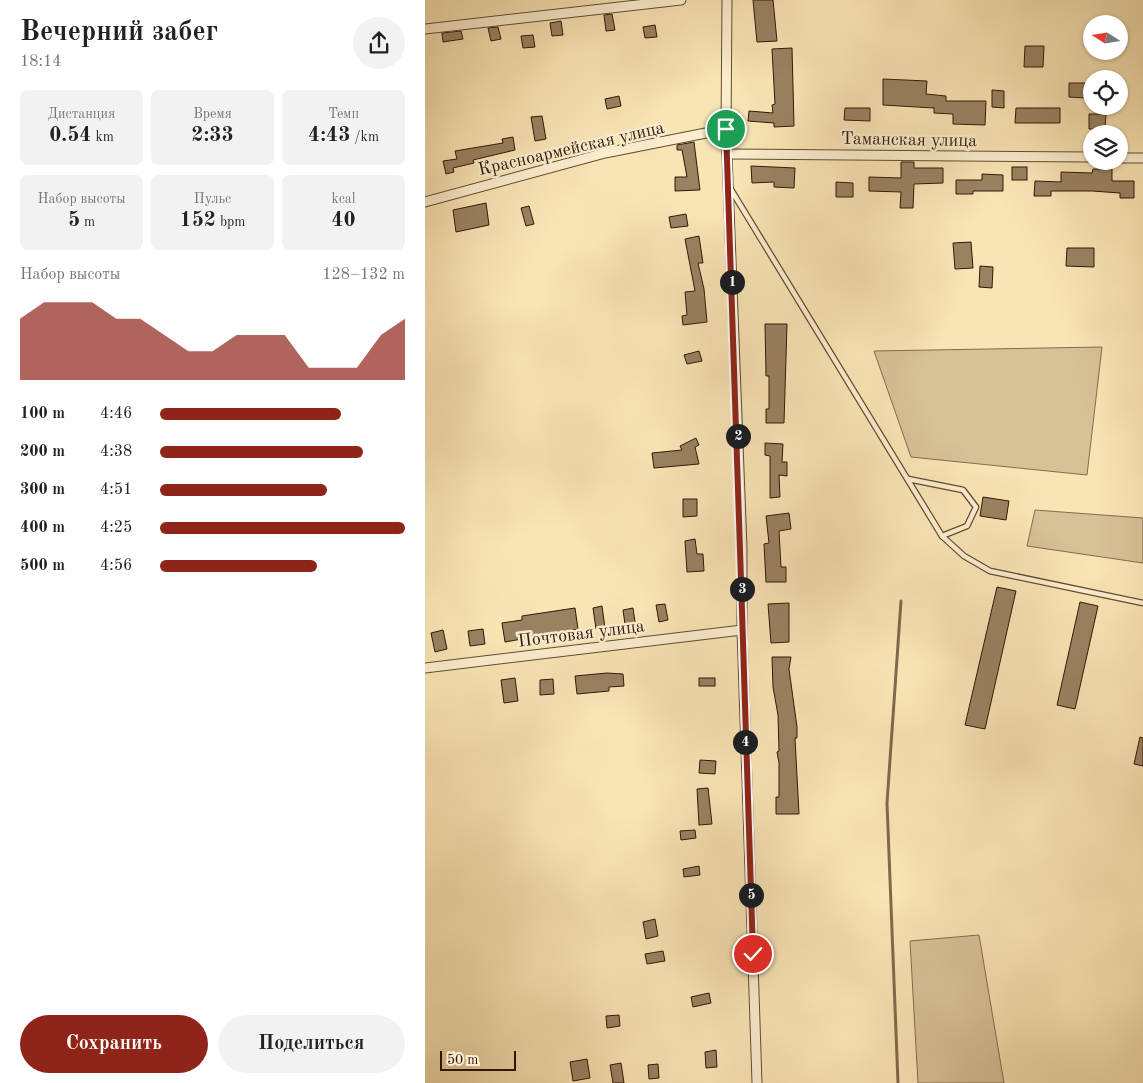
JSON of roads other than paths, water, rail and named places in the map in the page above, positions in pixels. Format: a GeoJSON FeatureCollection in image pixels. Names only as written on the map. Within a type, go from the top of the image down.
{"type":"FeatureCollection","features":[{"type":"Feature","properties":{"kind":"street"},"geometry":{"type":"LineString","coordinates":[[425,29],[681,0]]}},
{"type":"Feature","properties":{"kind":"street"},"geometry":{"type":"LineString","coordinates":[[727,0],[726,129],[742,548],[741,630],[757,1083]]}},
{"type":"Feature","properties":{"kind":"street","name":"Красноармейская улица"},"geometry":{"type":"LineString","coordinates":[[425,202],[605,153],[726,129]]}},
{"type":"Feature","properties":{"kind":"street","name":"Таманская улица"},"geometry":{"type":"LineString","coordinates":[[727,154],[1083,157]]}},
{"type":"Feature","properties":{"kind":"street"},"geometry":{"type":"LineString","coordinates":[[1128,158],[1143,158]]}},
{"type":"Feature","properties":{"kind":"street","name":"Почтовая улица"},"geometry":{"type":"LineString","coordinates":[[425,668],[741,630]]}},
{"type":"Feature","properties":{"kind":"lane"},"geometry":{"type":"LineString","coordinates":[[728,184],[942,536],[964,556],[990,571],[1143,603]]}},
{"type":"Feature","properties":{"kind":"lane"},"geometry":{"type":"LineString","coordinates":[[908,479],[963,490],[976,507],[967,526],[942,536]]}},
{"type":"Feature","properties":{"kind":"waterway"},"geometry":{"type":"LineString","coordinates":[[898,1083],[887,803],[901,601]]}}]}
